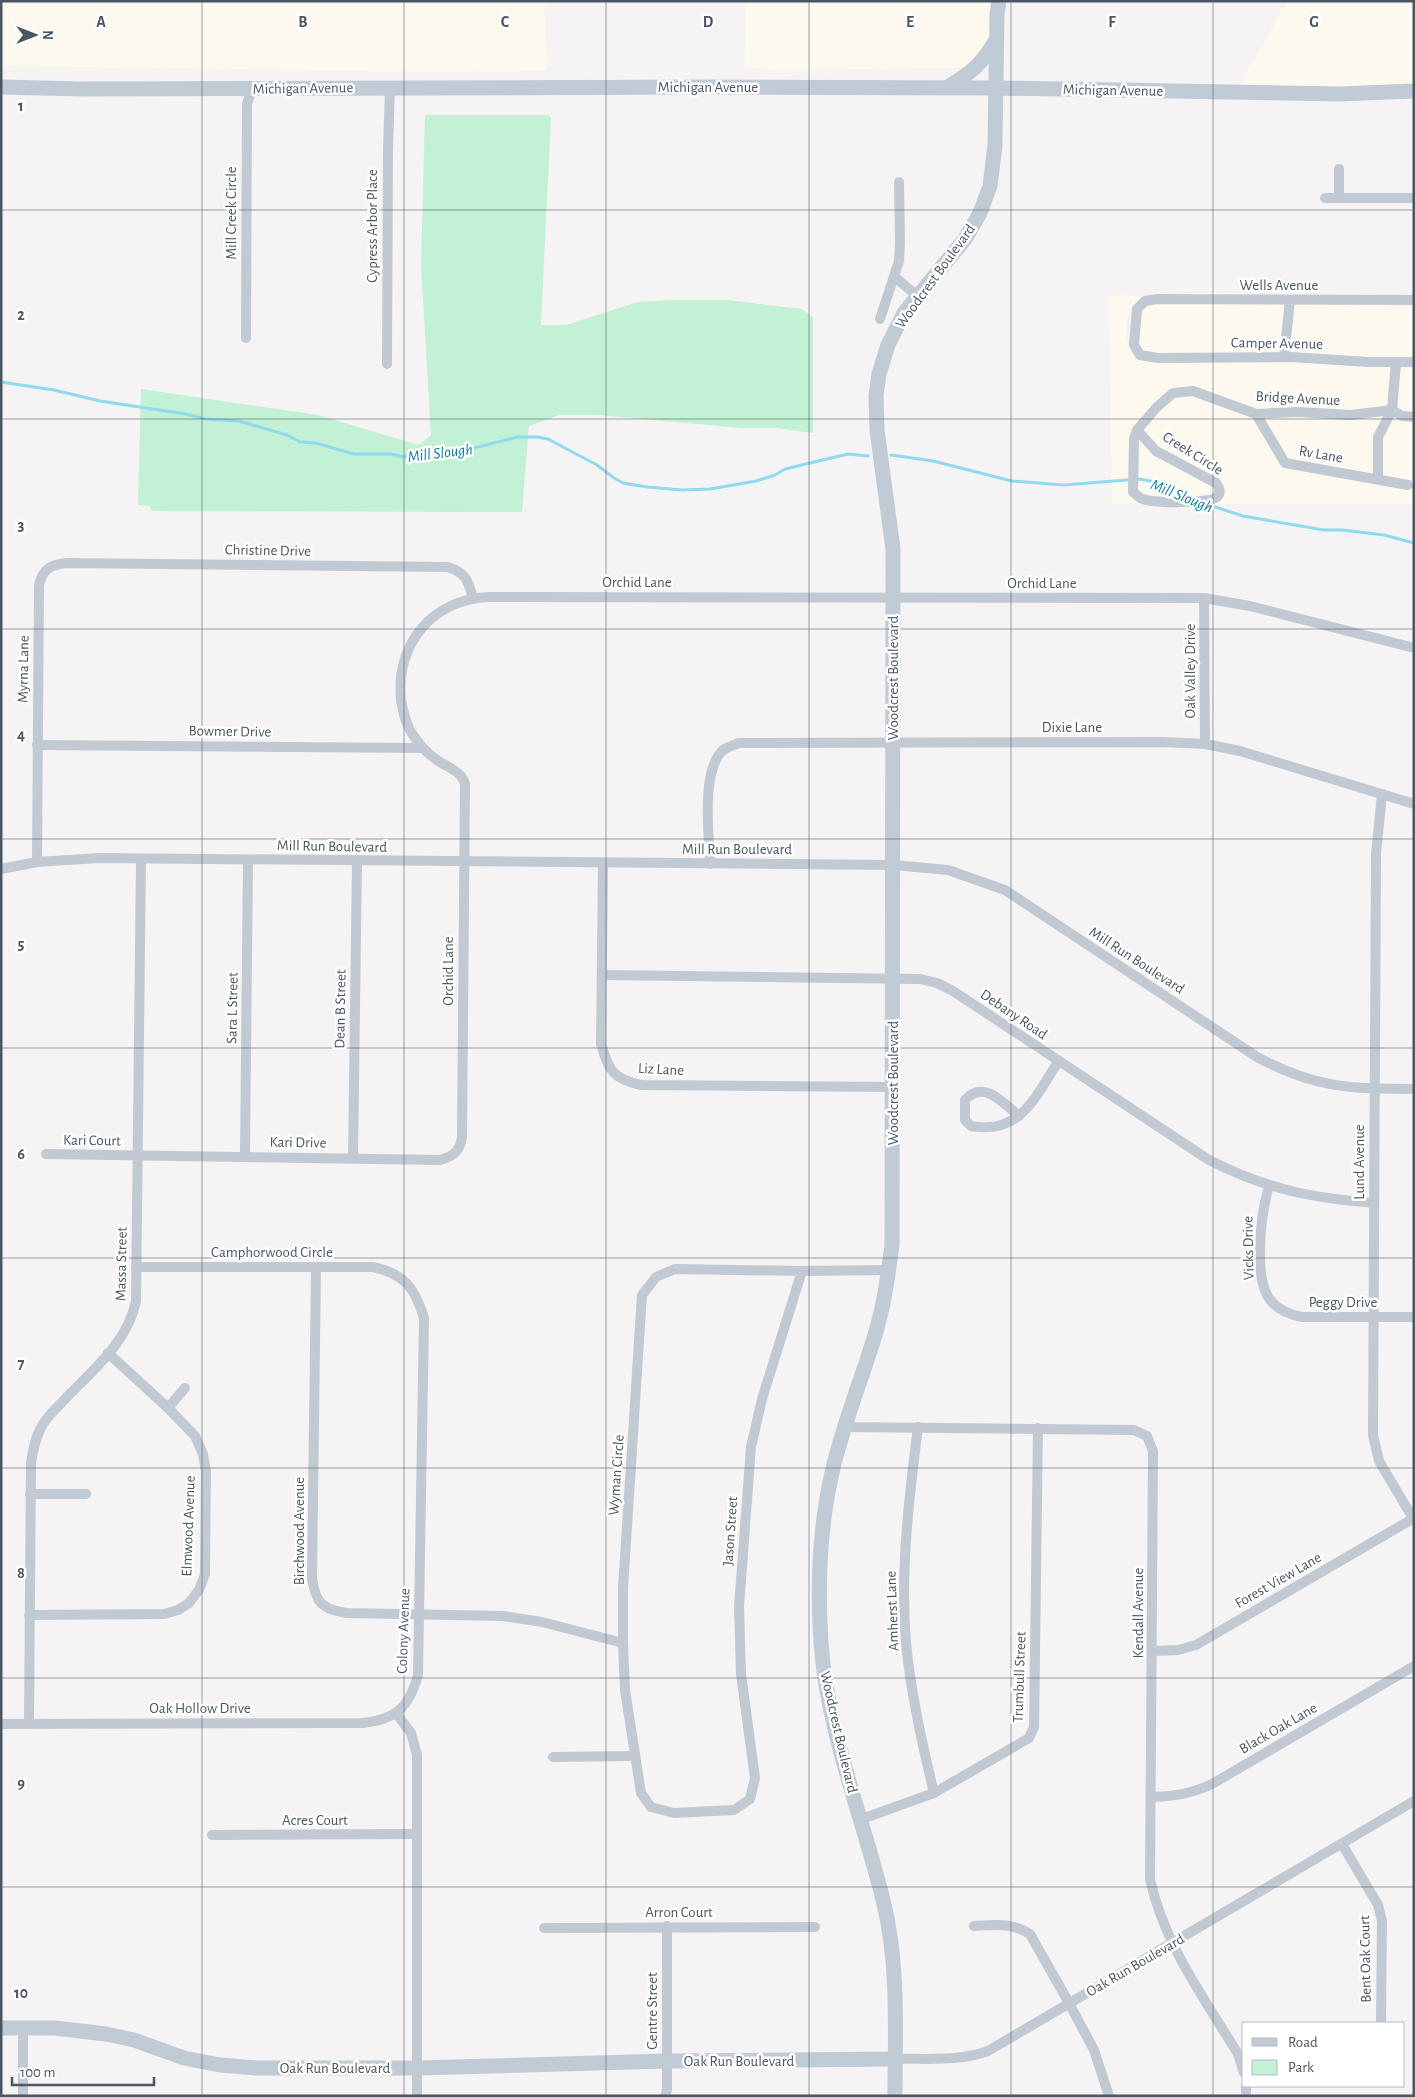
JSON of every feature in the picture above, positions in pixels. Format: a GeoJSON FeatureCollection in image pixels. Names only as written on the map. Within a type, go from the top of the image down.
{"type":"FeatureCollection","features":[{"type":"Feature","properties":{"kind":"street","name":"Woodcrest Boulevard"},"geometry":{"type":"LineString","coordinates":[[895,2096],[895,1983],[892,1951],[884,1906],[835,1730],[826,1684],[821,1642],[821,1550],[834,1466],[844,1427],[876,1332],[889,1270],[892,1245],[894,549],[877,430],[876,396],[879,374],[888,345],[904,313],[965,239],[980,213],[990,186],[995,145],[999,1]]}},
{"type":"Feature","properties":{"kind":"street"},"geometry":{"type":"LineString","coordinates":[[947,88],[976,68],[987,57],[997,38]]}},
{"type":"Feature","properties":{"kind":"street","name":"Michigan Avenue"},"geometry":{"type":"LineString","coordinates":[[1,87],[82,89],[996,88],[1339,94],[1414,91]]}},
{"type":"Feature","properties":{"kind":"street","name":"Cypress Arbor Place"},"geometry":{"type":"LineString","coordinates":[[387,364],[390,88]]}},
{"type":"Feature","properties":{"kind":"street","name":"Mill Creek Circle"},"geometry":{"type":"LineString","coordinates":[[246,338],[247,104],[252,89]]}},
{"type":"Feature","properties":{"kind":"street"},"geometry":{"type":"LineString","coordinates":[[1338,198],[1339,169]]}},
{"type":"Feature","properties":{"kind":"street"},"geometry":{"type":"LineString","coordinates":[[880,319],[895,277],[900,244],[899,182]]}},
{"type":"Feature","properties":{"kind":"street"},"geometry":{"type":"LineString","coordinates":[[1325,198],[1414,198]]}},
{"type":"Feature","properties":{"kind":"street"},"geometry":{"type":"LineString","coordinates":[[895,277],[917,296]]}},
{"type":"Feature","properties":{"kind":"street","name":"Wells Avenue"},"geometry":{"type":"LineString","coordinates":[[1140,355],[1134,345],[1136,318],[1137,309],[1145,301],[1157,299],[1414,300]]}},
{"type":"Feature","properties":{"kind":"street"},"geometry":{"type":"LineString","coordinates":[[1284,357],[1290,300]]}},
{"type":"Feature","properties":{"kind":"street","name":"Camper Avenue"},"geometry":{"type":"LineString","coordinates":[[1140,355],[1158,358],[1284,357],[1414,362]]}},
{"type":"Feature","properties":{"kind":"street"},"geometry":{"type":"LineString","coordinates":[[1378,480],[1378,437],[1392,410],[1396,362]]}},
{"type":"Feature","properties":{"kind":"street","name":"Bridge Avenue"},"geometry":{"type":"LineString","coordinates":[[1137,430],[1157,407],[1173,394],[1193,391],[1256,414],[1298,412],[1351,415],[1392,410],[1402,416],[1414,417]]}},
{"type":"Feature","properties":{"kind":"street","name":"Rv Lane"},"geometry":{"type":"LineString","coordinates":[[1256,414],[1285,463],[1408,485]]}},
{"type":"Feature","properties":{"kind":"street","name":"Creek Circle"},"geometry":{"type":"LineString","coordinates":[[1137,430],[1156,451],[1216,483],[1220,487],[1220,493],[1217,498],[1211,500],[1156,501],[1141,499],[1133,492],[1134,439],[1137,430]]}},
{"type":"Feature","properties":{"kind":"street","name":"Christine Drive"},"geometry":{"type":"LineString","coordinates":[[47,568],[57,563],[68,562],[448,567],[459,571],[468,581],[473,598]]}},
{"type":"Feature","properties":{"kind":"street","name":"Myrna Lane"},"geometry":{"type":"LineString","coordinates":[[37,862],[39,586],[41,576],[47,568]]}},
{"type":"Feature","properties":{"kind":"street","name":"Orchid Lane"},"geometry":{"type":"LineString","coordinates":[[456,1152],[461,1145],[462,1137],[466,783],[462,775],[437,760],[423,748],[410,731],[404,716],[400,684],[401,669],[413,639],[425,625],[451,606],[473,598],[1204,598],[1259,608],[1414,648]]}},
{"type":"Feature","properties":{"kind":"street","name":"Oak Valley Drive"},"geometry":{"type":"LineString","coordinates":[[1204,598],[1205,744]]}},
{"type":"Feature","properties":{"kind":"street","name":"Dixie Lane"},"geometry":{"type":"LineString","coordinates":[[710,864],[709,779],[713,764],[723,750],[739,743],[893,741],[1205,744],[1240,751],[1414,804]]}},
{"type":"Feature","properties":{"kind":"street","name":"Bowmer Drive"},"geometry":{"type":"LineString","coordinates":[[37,745],[423,748]]}},
{"type":"Feature","properties":{"kind":"street","name":"Lund Avenue"},"geometry":{"type":"LineString","coordinates":[[1382,794],[1376,854],[1373,1435],[1379,1461],[1413,1519]]}},
{"type":"Feature","properties":{"kind":"street","name":"Mill Run Boulevard"},"geometry":{"type":"LineString","coordinates":[[1,869],[37,862],[80,859],[142,859],[894,865],[948,870],[1005,890],[1257,1057],[1283,1071],[1332,1086],[1414,1089]]}},
{"type":"Feature","properties":{"kind":"street","name":"Massa Street"},"geometry":{"type":"LineString","coordinates":[[29,1724],[30,1494],[31,1463],[35,1442],[42,1426],[123,1335],[134,1315],[136,1301],[142,859]]}},
{"type":"Feature","properties":{"kind":"street","name":"Sara L Street"},"geometry":{"type":"LineString","coordinates":[[245,1156],[248,860]]}},
{"type":"Feature","properties":{"kind":"street","name":"Dean B Street"},"geometry":{"type":"LineString","coordinates":[[353,1158],[357,861]]}},
{"type":"Feature","properties":{"kind":"street","name":"Liz Lane"},"geometry":{"type":"LineString","coordinates":[[603,864],[601,1044],[606,1061],[615,1074],[624,1081],[641,1085],[893,1087]]}},
{"type":"Feature","properties":{"kind":"street","name":"Debany Road"},"geometry":{"type":"LineString","coordinates":[[602,975],[893,978],[920,979],[937,983],[953,991],[1209,1160],[1238,1175],[1269,1186],[1318,1197],[1374,1203]]}},
{"type":"Feature","properties":{"kind":"street"},"geometry":{"type":"LineString","coordinates":[[1019,1116],[985,1092],[972,1093],[965,1100],[965,1120],[971,1126],[996,1127],[1006,1125],[1019,1116],[1028,1106],[1058,1062]]}},
{"type":"Feature","properties":{"kind":"street","name":"Kari Drive"},"geometry":{"type":"LineString","coordinates":[[137,1156],[440,1160],[450,1157],[456,1152]]}},
{"type":"Feature","properties":{"kind":"street","name":"Kari Court"},"geometry":{"type":"LineString","coordinates":[[46,1154],[137,1156]]}},
{"type":"Feature","properties":{"kind":"street","name":"Vicks Drive"},"geometry":{"type":"LineString","coordinates":[[1269,1186],[1260,1225],[1260,1275],[1268,1298],[1276,1306]]}},
{"type":"Feature","properties":{"kind":"street","name":"Camphorwood Circle"},"geometry":{"type":"LineString","coordinates":[[136,1267],[373,1267],[388,1270],[406,1280]]}},
{"type":"Feature","properties":{"kind":"street","name":"Birchwood Avenue"},"geometry":{"type":"LineString","coordinates":[[316,1267],[312,1579],[314,1595],[319,1603],[330,1610],[346,1614],[503,1616],[542,1622],[623,1643]]}},
{"type":"Feature","properties":{"kind":"street","name":"Wyman Circle"},"geometry":{"type":"LineString","coordinates":[[750,1799],[734,1810],[674,1813],[651,1807],[640,1793],[625,1690],[623,1588],[642,1295],[656,1277],[674,1269],[889,1270]]}},
{"type":"Feature","properties":{"kind":"street","name":"Jason Street"},"geometry":{"type":"LineString","coordinates":[[750,1799],[755,1778],[741,1674],[739,1607],[751,1447],[762,1399],[802,1271]]}},
{"type":"Feature","properties":{"kind":"street","name":"Colony Avenue"},"geometry":{"type":"LineString","coordinates":[[396,1713],[412,1696],[418,1675],[424,1318],[418,1297],[406,1280]]}},
{"type":"Feature","properties":{"kind":"street","name":"Peggy Drive"},"geometry":{"type":"LineString","coordinates":[[1276,1306],[1289,1314],[1302,1316],[1414,1317]]}},
{"type":"Feature","properties":{"kind":"street","name":"Elmwood Avenue"},"geometry":{"type":"LineString","coordinates":[[29,1615],[164,1614],[178,1610],[189,1603],[199,1590],[205,1574],[206,1472],[203,1454],[196,1436],[108,1353]]}},
{"type":"Feature","properties":{"kind":"street"},"geometry":{"type":"LineString","coordinates":[[168,1408],[185,1388]]}},
{"type":"Feature","properties":{"kind":"street","name":"Kendall Avenue"},"geometry":{"type":"LineString","coordinates":[[844,1427],[1134,1430],[1147,1436],[1153,1451],[1150,1879],[1156,1907],[1171,1944],[1238,2054],[1242,2067]]}},
{"type":"Feature","properties":{"kind":"street","name":"Amherst Lane"},"geometry":{"type":"LineString","coordinates":[[918,1427],[908,1516],[904,1580],[906,1643],[917,1720],[934,1793]]}},
{"type":"Feature","properties":{"kind":"street","name":"Trumbull Street"},"geometry":{"type":"LineString","coordinates":[[860,1820],[934,1793],[1017,1746],[1028,1738],[1034,1727],[1038,1428]]}},
{"type":"Feature","properties":{"kind":"street"},"geometry":{"type":"LineString","coordinates":[[30,1494],[86,1494]]}},
{"type":"Feature","properties":{"kind":"street","name":"Forest View Lane"},"geometry":{"type":"LineString","coordinates":[[1153,1650],[1178,1650],[1196,1645],[1413,1519]]}},
{"type":"Feature","properties":{"kind":"street","name":"Black Oak Lane"},"geometry":{"type":"LineString","coordinates":[[1152,1797],[1178,1796],[1200,1790],[1414,1666]]}},
{"type":"Feature","properties":{"kind":"street"},"geometry":{"type":"LineString","coordinates":[[396,1713],[411,1733],[417,1755],[417,2096]]}},
{"type":"Feature","properties":{"kind":"street","name":"Oak Hollow Drive"},"geometry":{"type":"LineString","coordinates":[[1,1724],[363,1723],[380,1721],[396,1713]]}},
{"type":"Feature","properties":{"kind":"street"},"geometry":{"type":"LineString","coordinates":[[553,1757],[634,1756]]}},
{"type":"Feature","properties":{"kind":"street","name":"Oak Run Boulevard"},"geometry":{"type":"LineString","coordinates":[[1,2028],[55,2028],[106,2034],[134,2040],[184,2058],[220,2065],[256,2068],[418,2068],[667,2061],[895,2059],[975,2056],[988,2051],[1414,1801]]}},
{"type":"Feature","properties":{"kind":"street","name":"Acres Court"},"geometry":{"type":"LineString","coordinates":[[212,1835],[417,1834]]}},
{"type":"Feature","properties":{"kind":"street","name":"Bent Oak Court"},"geometry":{"type":"LineString","coordinates":[[1342,1844],[1378,1905],[1382,1921],[1381,2022]]}},
{"type":"Feature","properties":{"kind":"street"},"geometry":{"type":"LineString","coordinates":[[974,1926],[1009,1924],[1030,1934],[1070,2002],[1094,2050],[1109,2096]]}},
{"type":"Feature","properties":{"kind":"street","name":"Arron Court"},"geometry":{"type":"LineString","coordinates":[[544,1928],[667,1926],[815,1927]]}},
{"type":"Feature","properties":{"kind":"street","name":"Gentre Street"},"geometry":{"type":"LineString","coordinates":[[665,2096],[667,2061],[667,1926]]}},
{"type":"Feature","properties":{"kind":"street"},"geometry":{"type":"LineString","coordinates":[[24,2028],[24,2096]]}},
{"type":"Feature","properties":{"kind":"shaded area"},"geometry":{"type":"Polygon","coordinates":[[[1,1],[545,1],[547,70],[458,72],[1,66],[1,1]]]}},
{"type":"Feature","properties":{"kind":"shaded area"},"geometry":{"type":"Polygon","coordinates":[[[746,1],[994,1],[991,37],[968,68],[768,70],[745,67],[746,1]]]}},
{"type":"Feature","properties":{"kind":"shaded area"},"geometry":{"type":"Polygon","coordinates":[[[1287,1],[1414,1],[1414,86],[1240,87],[1243,74],[1246,74],[1287,1]]]}},
{"type":"Feature","properties":{"kind":"shaded area"},"geometry":{"type":"Polygon","coordinates":[[[1109,295],[1143,296],[1138,298],[1139,300],[1132,307],[1126,322],[1126,335],[1129,346],[1134,358],[1138,361],[1159,363],[1289,362],[1390,367],[1387,406],[1350,410],[1259,409],[1195,386],[1153,404],[1130,431],[1128,492],[1139,503],[1111,503],[1109,295]]]}},
{"type":"Feature","properties":{"kind":"shaded area"},"geometry":{"type":"Polygon","coordinates":[[[1157,304],[1284,304],[1279,352],[1159,354],[1144,350],[1139,343],[1142,312],[1148,306],[1157,304]]]}},
{"type":"Feature","properties":{"kind":"shaded area"},"geometry":{"type":"Polygon","coordinates":[[[1295,304],[1414,305],[1414,357],[1368,357],[1290,352],[1295,304]]]}},
{"type":"Feature","properties":{"kind":"shaded area"},"geometry":{"type":"Polygon","coordinates":[[[1401,367],[1414,367],[1414,412],[1404,412],[1398,408],[1401,367]]]}},
{"type":"Feature","properties":{"kind":"shaded area"},"geometry":{"type":"Polygon","coordinates":[[[1192,396],[1252,418],[1280,465],[1284,468],[1412,490],[1414,484],[1414,504],[1214,504],[1222,500],[1225,493],[1225,487],[1221,480],[1160,447],[1144,430],[1161,410],[1176,398],[1192,396]]]}},
{"type":"Feature","properties":{"kind":"shaded area"},"geometry":{"type":"Polygon","coordinates":[[[1383,416],[1373,437],[1373,474],[1289,459],[1265,418],[1298,417],[1350,420],[1383,416]]]}},
{"type":"Feature","properties":{"kind":"shaded area"},"geometry":{"type":"Polygon","coordinates":[[[1394,418],[1401,421],[1414,422],[1414,481],[1384,476],[1384,439],[1394,418]]]}},
{"type":"Feature","properties":{"kind":"shaded area"},"geometry":{"type":"Polygon","coordinates":[[[1140,439],[1153,455],[1212,486],[1214,489],[1213,494],[1157,496],[1144,494],[1139,490],[1140,439]]]}},
{"type":"Feature","properties":{"kind":"green space"},"geometry":{"type":"Polygon","coordinates":[[[425,115],[549,115],[551,117],[541,325],[566,325],[638,302],[671,300],[728,300],[801,309],[813,317],[813,433],[776,428],[741,428],[599,415],[559,415],[529,426],[522,512],[152,511],[150,506],[138,505],[141,389],[318,415],[419,445],[431,435],[421,266],[425,115]]]}},
{"type":"Feature","properties":{"kind":"waterway","name":"Mill Slough"},"geometry":{"type":"LineString","coordinates":[[1,382],[54,390],[100,401],[186,414],[205,419],[239,421],[287,435],[300,442],[315,443],[354,454],[391,454],[403,457],[419,453],[474,448],[518,437],[537,437],[548,439],[597,465],[623,483],[682,490],[710,489],[756,481],[775,475],[785,469],[848,454],[868,456]]}},
{"type":"Feature","properties":{"kind":"waterway","name":"Mill Slough"},"geometry":{"type":"LineString","coordinates":[[891,455],[933,461],[1012,481],[1064,485],[1139,479],[1161,483],[1194,498]]}},
{"type":"Feature","properties":{"kind":"waterway","name":"Mill Slough"},"geometry":{"type":"LineString","coordinates":[[1206,504],[1243,516],[1324,530],[1384,535],[1414,543]]}}]}
